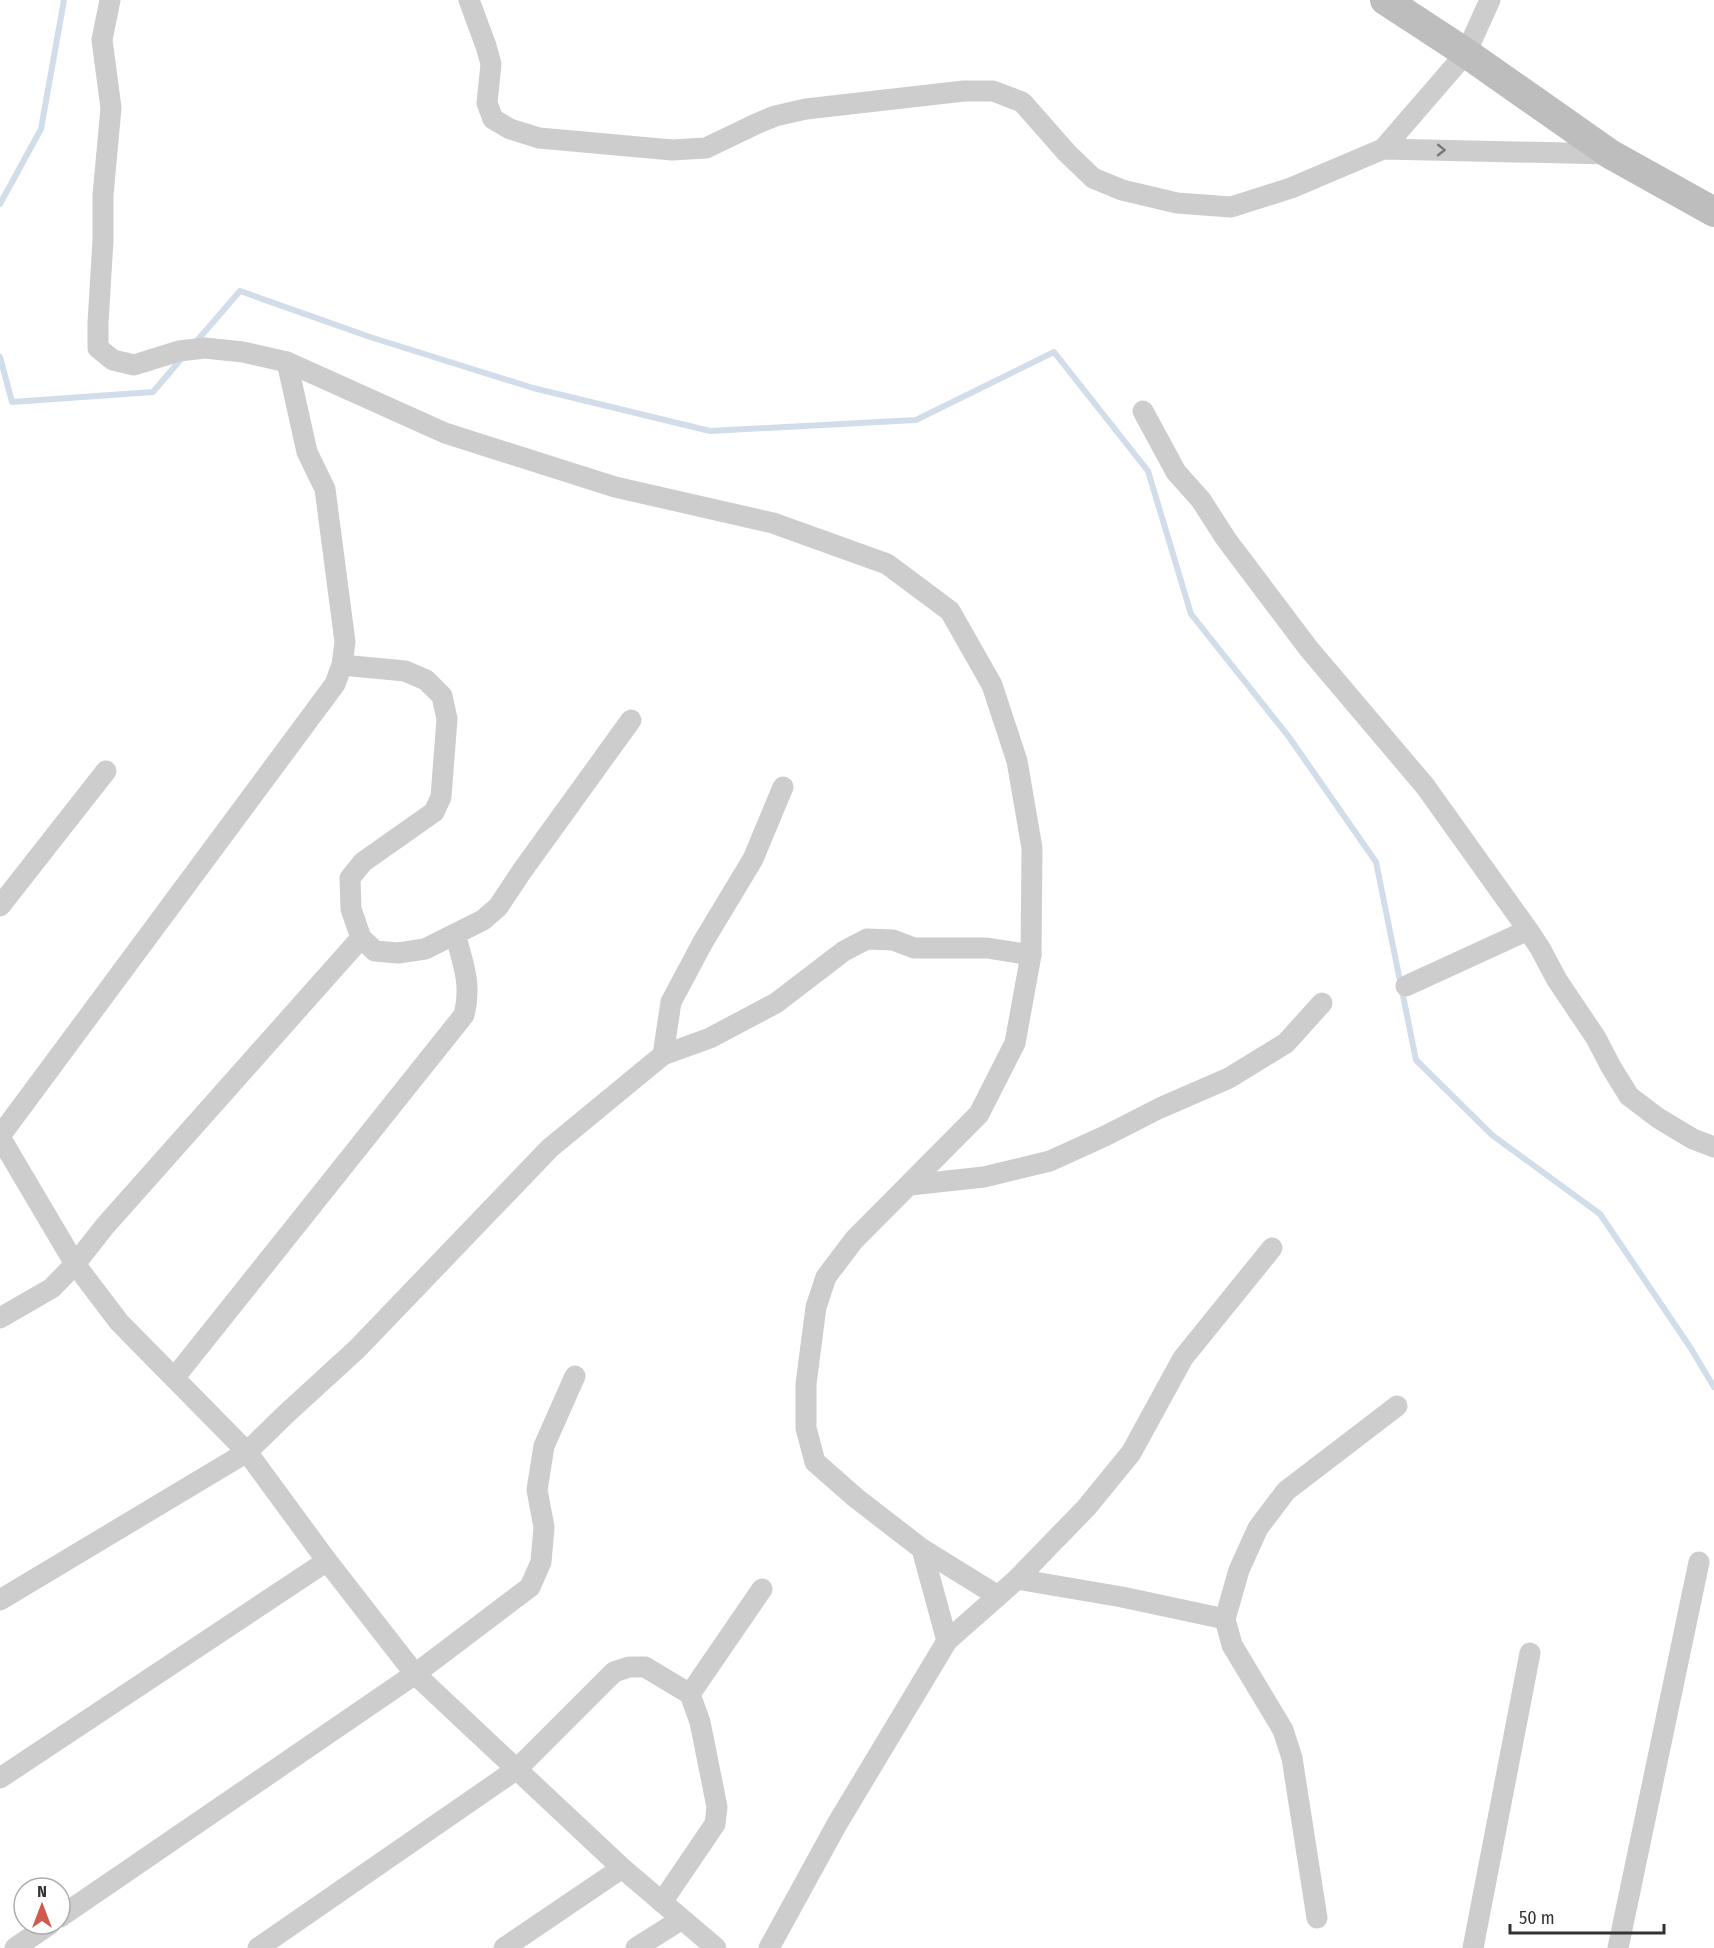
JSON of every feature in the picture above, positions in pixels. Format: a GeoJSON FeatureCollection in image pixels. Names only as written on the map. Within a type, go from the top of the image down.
{"type":"FeatureCollection","features":[{"type":"Feature","properties":{"kind":"street"},"geometry":{"type":"LineString","coordinates":[[110,0],[102,40],[111,108],[104,195],[98,348],[113,360],[134,365],[179,351],[205,348],[243,352],[287,362],[445,433],[615,486],[773,523],[887,564],[950,611],[992,685],[1017,760],[1032,848],[1031,955],[1015,1043],[979,1114],[854,1240],[826,1277],[816,1307],[806,1384],[806,1428],[814,1462],[922,1549],[998,1596]]}},
{"type":"Feature","properties":{"kind":"street"},"geometry":{"type":"LineString","coordinates":[[470,0],[491,64],[488,103],[493,118],[510,129],[539,138],[672,150],[706,148],[775,116],[806,109],[964,91],[993,91],[1022,102],[1067,153],[1093,178],[1122,190],[1177,203],[1231,207],[1291,188],[1383,149],[1610,154]]}},
{"type":"Feature","properties":{"kind":"street"},"geometry":{"type":"LineString","coordinates":[[1385,0],[1466,53],[1610,154],[1714,212]]}},
{"type":"Feature","properties":{"kind":"street"},"geometry":{"type":"LineString","coordinates":[[1383,149],[1466,53],[1490,0]]}},
{"type":"Feature","properties":{"kind":"street"},"geometry":{"type":"LineString","coordinates":[[287,362],[307,452],[325,489],[345,642],[342,665],[335,684],[0,1136],[75,1264],[119,1322],[247,1452],[327,1561],[415,1674],[622,1868],[716,1948]]}},
{"type":"Feature","properties":{"kind":"street"},"geometry":{"type":"LineString","coordinates":[[1143,411],[1176,472],[1201,500],[1226,539],[1309,649],[1425,786],[1528,930],[1557,980],[1596,1038],[1629,1096],[1693,1140],[1714,1147]]}},
{"type":"Feature","properties":{"kind":"street"},"geometry":{"type":"LineString","coordinates":[[342,665],[405,671],[426,680],[442,696],[447,719],[441,797],[434,812],[363,862],[350,879],[351,909],[361,938],[375,951],[398,953],[425,950],[483,920],[498,907],[631,720]]}},
{"type":"Feature","properties":{"kind":"street"},"geometry":{"type":"LineString","coordinates":[[0,906],[106,771]]}},
{"type":"Feature","properties":{"kind":"street"},"geometry":{"type":"LineString","coordinates":[[663,1055],[671,1002],[703,942],[753,859],[783,787]]}},
{"type":"Feature","properties":{"kind":"street"},"geometry":{"type":"LineString","coordinates":[[1406,986],[1528,930]]}},
{"type":"Feature","properties":{"kind":"street"},"geometry":{"type":"LineString","coordinates":[[175,1377],[464,1015],[468,1003],[468,982],[455,934]]}},
{"type":"Feature","properties":{"kind":"street"},"geometry":{"type":"LineString","coordinates":[[0,1318],[52,1288],[75,1264],[105,1226],[361,938]]}},
{"type":"Feature","properties":{"kind":"street"},"geometry":{"type":"LineString","coordinates":[[0,1600],[247,1452],[285,1413],[357,1349],[550,1148],[663,1055],[710,1038],[776,1003],[843,951],[867,939],[893,940],[914,948],[987,948],[1031,955]]}},
{"type":"Feature","properties":{"kind":"street"},"geometry":{"type":"LineString","coordinates":[[910,1185],[984,1177],[1050,1161],[1160,1108],[1229,1078],[1286,1043],[1322,1003]]}},
{"type":"Feature","properties":{"kind":"street"},"geometry":{"type":"LineString","coordinates":[[769,1948],[837,1824],[947,1641],[1017,1579],[1086,1508],[1131,1453],[1183,1358],[1272,1248]]}},
{"type":"Feature","properties":{"kind":"street"},"geometry":{"type":"LineString","coordinates":[[72,1909],[415,1674],[530,1587],[541,1562],[544,1527],[537,1490],[544,1446],[575,1376]]}},
{"type":"Feature","properties":{"kind":"street"},"geometry":{"type":"LineString","coordinates":[[1317,1918],[1292,1758],[1283,1730],[1232,1645],[1225,1619],[1239,1570],[1258,1528],[1286,1491],[1397,1406]]}},
{"type":"Feature","properties":{"kind":"street"},"geometry":{"type":"LineString","coordinates":[[922,1549],[947,1641]]}},
{"type":"Feature","properties":{"kind":"street"},"geometry":{"type":"LineString","coordinates":[[0,1778],[327,1561]]}},
{"type":"Feature","properties":{"kind":"street"},"geometry":{"type":"LineString","coordinates":[[1618,1948],[1699,1562]]}},
{"type":"Feature","properties":{"kind":"street"},"geometry":{"type":"LineString","coordinates":[[1017,1579],[1122,1597],[1225,1619]]}},
{"type":"Feature","properties":{"kind":"street"},"geometry":{"type":"LineString","coordinates":[[690,1694],[762,1589]]}},
{"type":"Feature","properties":{"kind":"street"},"geometry":{"type":"LineString","coordinates":[[1473,1948],[1530,1653]]}},
{"type":"Feature","properties":{"kind":"street"},"geometry":{"type":"LineString","coordinates":[[258,1948],[517,1769],[614,1672],[629,1667],[645,1667],[690,1694],[700,1722],[717,1807],[715,1824],[662,1902]]}},
{"type":"Feature","properties":{"kind":"street"},"geometry":{"type":"LineString","coordinates":[[504,1948],[622,1868]]}},
{"type":"Feature","properties":{"kind":"street"},"geometry":{"type":"LineString","coordinates":[[636,1948],[682,1919]]}},
{"type":"Feature","properties":{"kind":"street"},"geometry":{"type":"LineString","coordinates":[[15,1948],[32,1936]]}},
{"type":"Feature","properties":{"kind":"waterway"},"geometry":{"type":"LineString","coordinates":[[0,204],[41,129],[64,0]]}},
{"type":"Feature","properties":{"kind":"waterway"},"geometry":{"type":"LineString","coordinates":[[195,343],[240,291],[370,337],[533,388],[710,431],[916,420],[1054,352],[1148,471],[1191,614],[1289,737],[1376,862],[1416,1060],[1492,1135],[1600,1214],[1690,1347],[1714,1387]]}},
{"type":"Feature","properties":{"kind":"waterway"},"geometry":{"type":"LineString","coordinates":[[0,357],[12,402],[153,392],[182,358]]}}]}
